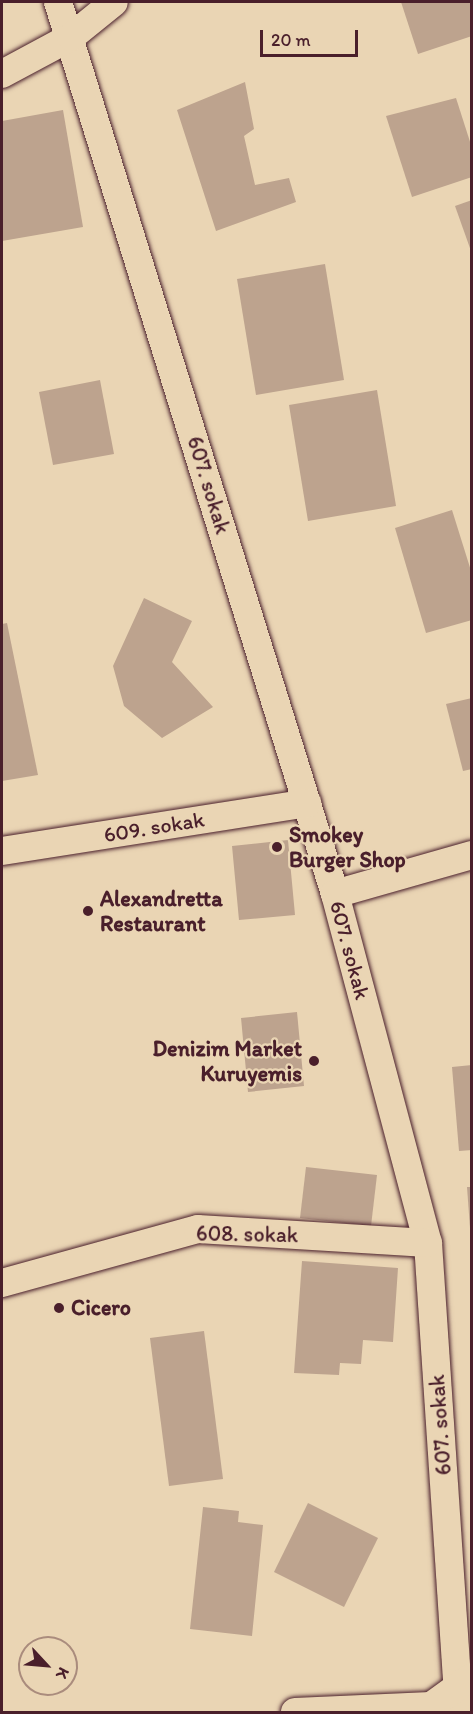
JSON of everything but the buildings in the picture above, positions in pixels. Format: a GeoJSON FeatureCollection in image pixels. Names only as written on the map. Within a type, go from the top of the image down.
{"type":"FeatureCollection","features":[{"type":"Feature","properties":{"kind":"street","name":"607. sokak"},"geometry":{"type":"LineString","coordinates":[[58,2],[71,37],[335,894],[428,1243],[465,1680],[459,1713]]}},
{"type":"Feature","properties":{"kind":"street"},"geometry":{"type":"LineString","coordinates":[[2,74],[71,37],[114,2]]}},
{"type":"Feature","properties":{"kind":"street","name":"609. sokak"},"geometry":{"type":"LineString","coordinates":[[2,850],[307,802]]}},
{"type":"Feature","properties":{"kind":"street"},"geometry":{"type":"LineString","coordinates":[[335,894],[471,855]]}},
{"type":"Feature","properties":{"kind":"street","name":"608. sokak"},"geometry":{"type":"LineString","coordinates":[[2,1282],[198,1229],[428,1243]]}},
{"type":"Feature","properties":{"kind":"street"},"geometry":{"type":"LineString","coordinates":[[295,1713],[431,1706],[465,1680]]}},
{"type":"Feature","properties":{"kind":"place","name":"Smokey Burger Shop"},"geometry":{"type":"Point","coordinates":[277,847]}},
{"type":"Feature","properties":{"kind":"place","name":"Alexandretta Restaurant"},"geometry":{"type":"Point","coordinates":[88,911]}},
{"type":"Feature","properties":{"kind":"place","name":"Denizim Market Kuruyemis"},"geometry":{"type":"Point","coordinates":[314,1061]}},
{"type":"Feature","properties":{"kind":"place","name":"Cicero"},"geometry":{"type":"Point","coordinates":[59,1308]}}]}
